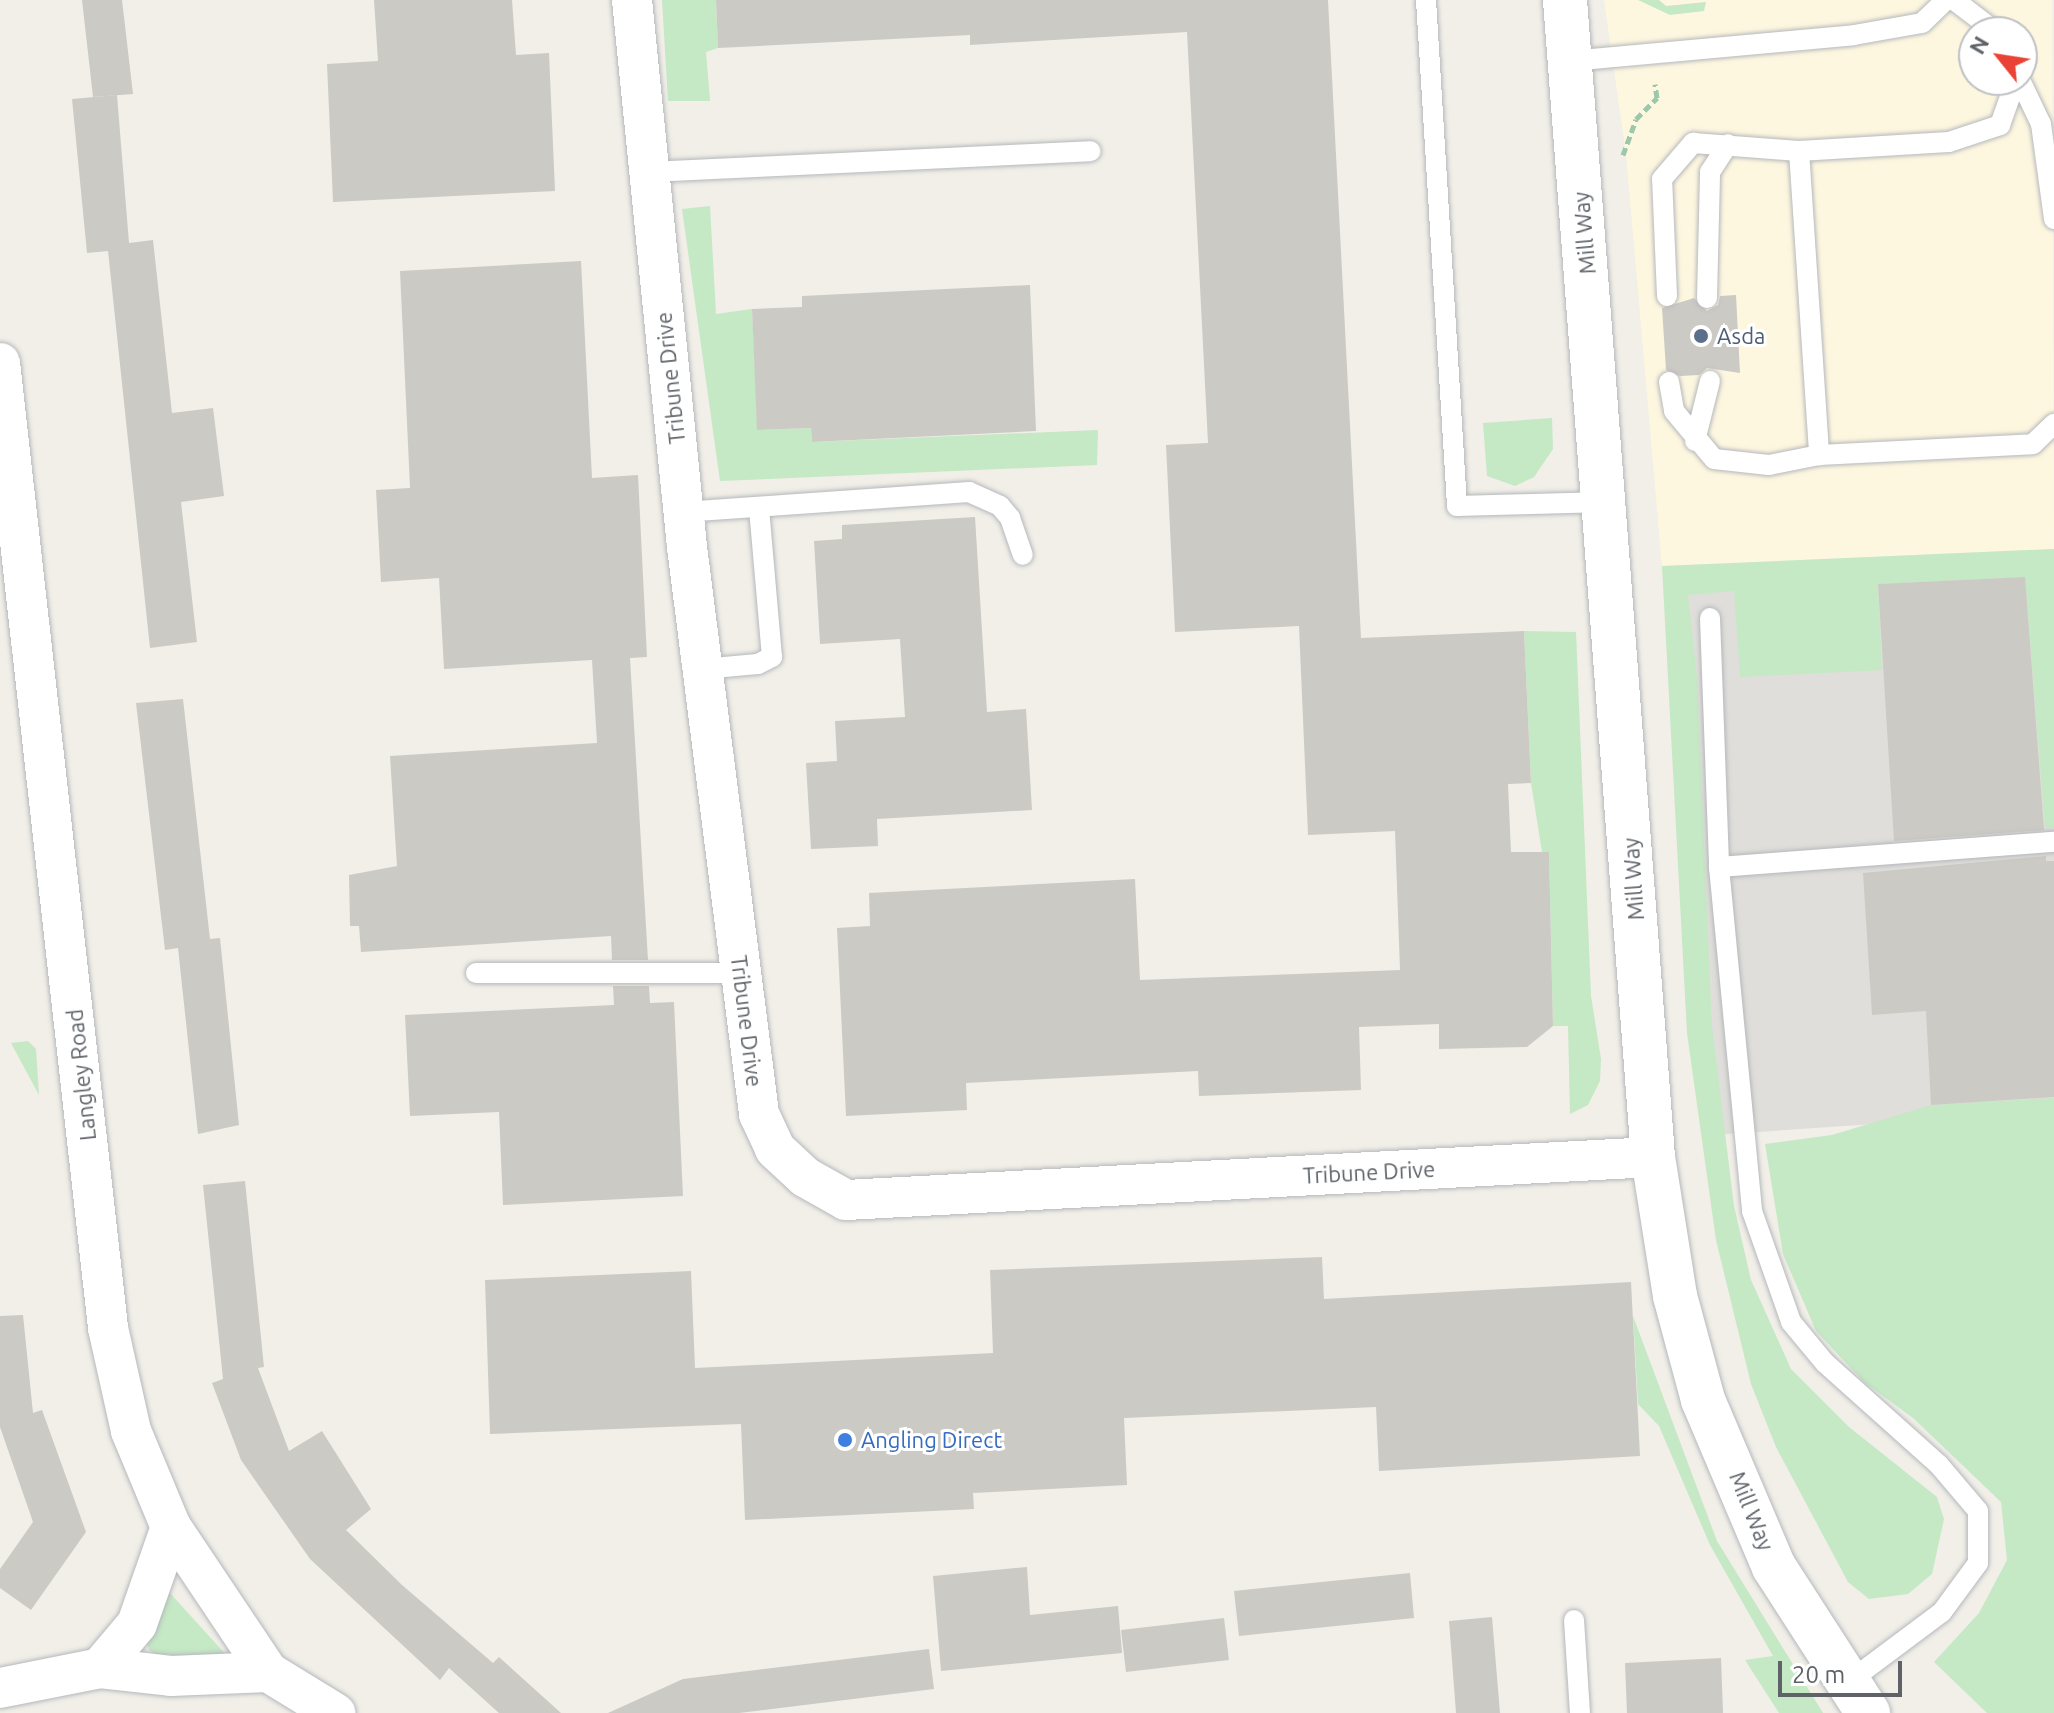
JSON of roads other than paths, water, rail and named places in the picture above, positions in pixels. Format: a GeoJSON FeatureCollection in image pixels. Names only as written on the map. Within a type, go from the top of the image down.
{"type":"FeatureCollection","features":[{"type":"Feature","properties":{"kind":"street","name":"Tribune Drive"},"geometry":{"type":"LineString","coordinates":[[632,0],[683,512],[702,669],[759,1114],[775,1149],[805,1177],[846,1200],[1653,1157]]}},
{"type":"Feature","properties":{"kind":"street","name":"Mill Way"},"geometry":{"type":"LineString","coordinates":[[1565,0],[1606,502],[1653,1157],[1675,1296],[1703,1400],[1774,1567],[1857,1698]]}},
{"type":"Feature","properties":{"kind":"street","name":"Langley Road"},"geometry":{"type":"LineString","coordinates":[[0,363],[108,1328],[131,1431],[171,1527],[268,1672],[335,1713]]}},
{"type":"Feature","properties":{"kind":"street"},"geometry":{"type":"LineString","coordinates":[[100,1668],[137,1624],[171,1527]]}},
{"type":"Feature","properties":{"kind":"street"},"geometry":{"type":"LineString","coordinates":[[0,1688],[100,1668],[171,1676],[268,1672]]}},
{"type":"Feature","properties":{"kind":"lane"},"geometry":{"type":"LineString","coordinates":[[1426,0],[1457,506],[1606,502]]}},
{"type":"Feature","properties":{"kind":"lane"},"geometry":{"type":"LineString","coordinates":[[1570,61],[1867,32],[1922,23],[1946,0]]}},
{"type":"Feature","properties":{"kind":"lane"},"geometry":{"type":"LineString","coordinates":[[1954,0],[1975,16]]}},
{"type":"Feature","properties":{"kind":"lane"},"geometry":{"type":"LineString","coordinates":[[1667,296],[1662,179],[1693,143],[1799,151],[1949,142],[2000,125],[2012,96]]}},
{"type":"Feature","properties":{"kind":"lane"},"geometry":{"type":"LineString","coordinates":[[2026,96],[2041,124],[2054,219]]}},
{"type":"Feature","properties":{"kind":"lane"},"geometry":{"type":"LineString","coordinates":[[1707,298],[1710,172],[1728,144]]}},
{"type":"Feature","properties":{"kind":"lane"},"geometry":{"type":"LineString","coordinates":[[649,172],[1091,151]]}},
{"type":"Feature","properties":{"kind":"lane"},"geometry":{"type":"LineString","coordinates":[[1799,151],[1819,455]]}},
{"type":"Feature","properties":{"kind":"lane"},"geometry":{"type":"LineString","coordinates":[[1695,441],[1710,381]]}},
{"type":"Feature","properties":{"kind":"lane"},"geometry":{"type":"LineString","coordinates":[[1669,382],[1674,411],[1695,441],[1714,459],[1769,465],[1819,455],[2033,444],[2054,424]]}},
{"type":"Feature","properties":{"kind":"lane"},"geometry":{"type":"LineString","coordinates":[[683,512],[969,492],[1000,506],[1010,518],[1023,555]]}},
{"type":"Feature","properties":{"kind":"lane"},"geometry":{"type":"LineString","coordinates":[[702,669],[758,664],[772,657],[759,508]]}},
{"type":"Feature","properties":{"kind":"lane"},"geometry":{"type":"LineString","coordinates":[[1710,618],[1719,867],[1752,1211],[1791,1322],[1825,1363],[1939,1465],[1978,1511],[1978,1563],[1942,1612],[1857,1698]]}},
{"type":"Feature","properties":{"kind":"lane"},"geometry":{"type":"LineString","coordinates":[[1719,867],[2054,842]]}},
{"type":"Feature","properties":{"kind":"lane"},"geometry":{"type":"LineString","coordinates":[[476,973],[741,973]]}},
{"type":"Feature","properties":{"kind":"lane"},"geometry":{"type":"LineString","coordinates":[[1574,1620],[1580,1713]]}},
{"type":"Feature","properties":{"kind":"place","name":"Asda"},"geometry":{"type":"Point","coordinates":[1701,336]}},
{"type":"Feature","properties":{"kind":"place","name":"Angling Direct"},"geometry":{"type":"Point","coordinates":[845,1440]}}]}
